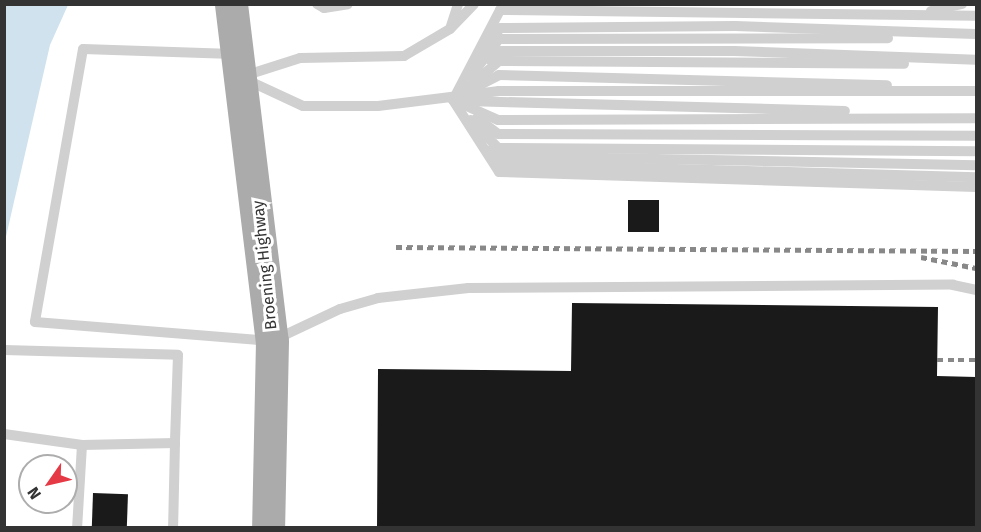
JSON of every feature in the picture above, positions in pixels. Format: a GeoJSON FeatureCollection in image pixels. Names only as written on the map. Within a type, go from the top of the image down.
{"type":"FeatureCollection","features":[{"type":"Feature","properties":{"kind":"main road","name":"Broening Highway"},"geometry":{"type":"LineString","coordinates":[[231,4],[272,341],[268,528]]}},
{"type":"Feature","properties":{"kind":"lane"},"geometry":{"type":"LineString","coordinates":[[317,4],[324,8],[348,4]]}},
{"type":"Feature","properties":{"kind":"lane"},"geometry":{"type":"LineString","coordinates":[[450,29],[458,4]]}},
{"type":"Feature","properties":{"kind":"lane"},"geometry":{"type":"LineString","coordinates":[[474,4],[450,29],[404,56],[300,58],[239,66],[83,49],[35,322],[272,341],[340,309],[378,298],[468,288],[953,285],[976,290]]}},
{"type":"Feature","properties":{"kind":"lane"},"geometry":{"type":"LineString","coordinates":[[913,15],[962,4]]}},
{"type":"Feature","properties":{"kind":"lane"},"geometry":{"type":"LineString","coordinates":[[453,100],[500,10],[976,16]]}},
{"type":"Feature","properties":{"kind":"lane"},"geometry":{"type":"LineString","coordinates":[[453,100],[500,28],[735,26],[976,35]]}},
{"type":"Feature","properties":{"kind":"lane"},"geometry":{"type":"LineString","coordinates":[[453,100],[499,51],[734,51],[976,62]]}},
{"type":"Feature","properties":{"kind":"lane"},"geometry":{"type":"LineString","coordinates":[[239,66],[303,106],[453,100],[498,105],[976,117]]}},
{"type":"Feature","properties":{"kind":"lane"},"geometry":{"type":"LineString","coordinates":[[453,100],[499,75],[976,90]]}},
{"type":"Feature","properties":{"kind":"lane"},"geometry":{"type":"LineString","coordinates":[[453,100],[499,91],[731,94],[976,90]]}},
{"type":"Feature","properties":{"kind":"lane"},"geometry":{"type":"LineString","coordinates":[[453,100],[498,134],[976,136]]}},
{"type":"Feature","properties":{"kind":"lane"},"geometry":{"type":"LineString","coordinates":[[453,100],[498,148],[976,151]]}},
{"type":"Feature","properties":{"kind":"lane"},"geometry":{"type":"LineString","coordinates":[[453,100],[498,156],[976,165]]}},
{"type":"Feature","properties":{"kind":"lane"},"geometry":{"type":"LineString","coordinates":[[453,100],[498,164],[976,177]]}},
{"type":"Feature","properties":{"kind":"lane"},"geometry":{"type":"LineString","coordinates":[[453,100],[499,172],[976,187]]}},
{"type":"Feature","properties":{"kind":"lane"},"geometry":{"type":"LineString","coordinates":[[4,350],[178,355],[173,528]]}},
{"type":"Feature","properties":{"kind":"lane"},"geometry":{"type":"LineString","coordinates":[[4,434],[82,445],[175,443]]}},
{"type":"Feature","properties":{"kind":"lane"},"geometry":{"type":"LineString","coordinates":[[77,528],[82,445]]}},
{"type":"Feature","properties":{"kind":"water"},"geometry":{"type":"Polygon","coordinates":[[[5,4],[68,5],[50,45],[5,241],[5,4]]]}},
{"type":"Feature","properties":{"kind":"building"},"geometry":{"type":"Polygon","coordinates":[[[628,200],[659,200],[659,232],[628,232],[628,200]]]}},
{"type":"Feature","properties":{"kind":"building"},"geometry":{"type":"Polygon","coordinates":[[[572,303],[938,307],[937,376],[976,377],[976,528],[377,528],[378,369],[571,371],[572,303]]]}},
{"type":"Feature","properties":{"kind":"building"},"geometry":{"type":"Polygon","coordinates":[[[93,493],[128,494],[127,528],[92,528],[93,493]]]}},
{"type":"Feature","properties":{"kind":"railway"},"geometry":{"type":"LineString","coordinates":[[396,247],[976,251]]}},
{"type":"Feature","properties":{"kind":"railway"},"geometry":{"type":"LineString","coordinates":[[921,257],[976,268]]}},
{"type":"Feature","properties":{"kind":"railway"},"geometry":{"type":"LineString","coordinates":[[937,360],[976,360]]}}]}
